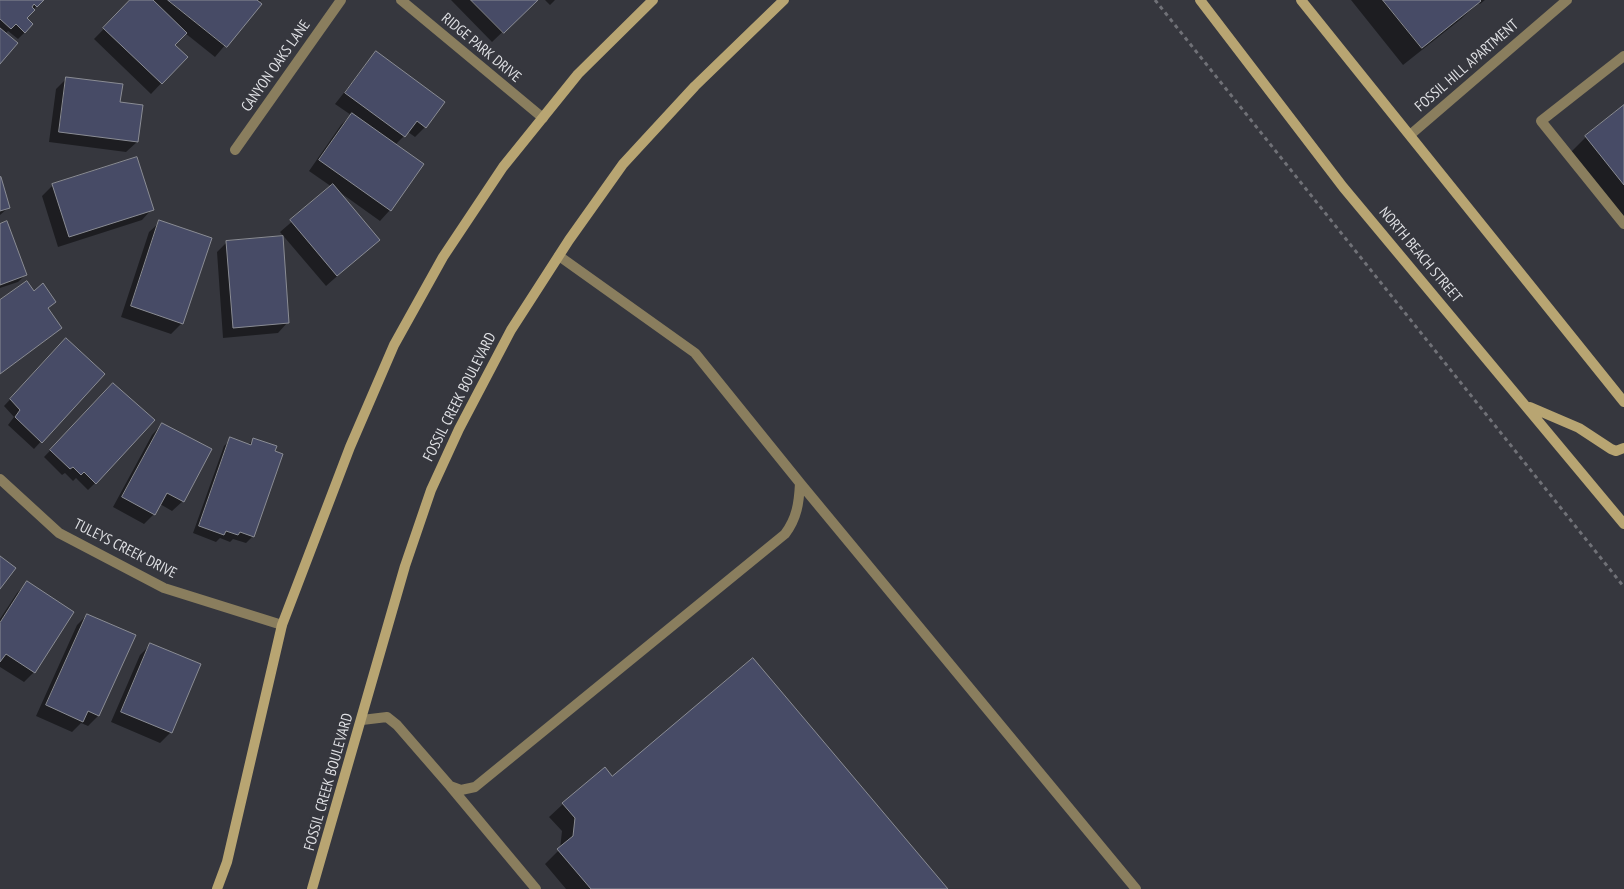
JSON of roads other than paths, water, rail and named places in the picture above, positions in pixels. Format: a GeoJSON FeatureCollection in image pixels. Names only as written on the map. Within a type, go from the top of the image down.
{"type":"FeatureCollection","features":[{"type":"Feature","properties":{"kind":"main road"},"geometry":{"type":"LineString","coordinates":[[217,889],[227,862],[282,625],[350,447],[394,345],[443,257],[503,167],[578,74],[653,0]]}},
{"type":"Feature","properties":{"kind":"main road","name":"FOSSIL CREEK BOULEVARD"},"geometry":{"type":"LineString","coordinates":[[312,889],[406,566],[431,490],[459,430],[511,330],[559,256],[623,164],[695,86],[784,0]]}},
{"type":"Feature","properties":{"kind":"main road","name":"NORTH BEACH STREET"},"geometry":{"type":"LineString","coordinates":[[1200,0],[1343,187],[1624,524]]}},
{"type":"Feature","properties":{"kind":"main road"},"geometry":{"type":"LineString","coordinates":[[1301,0],[1624,401]]}},
{"type":"Feature","properties":{"kind":"main road"},"geometry":{"type":"LineString","coordinates":[[1526,406],[1579,428],[1611,449],[1616,451],[1624,448]]}},
{"type":"Feature","properties":{"kind":"street","name":"CANYON OAKS LANE"},"geometry":{"type":"LineString","coordinates":[[235,150],[341,0]]}},
{"type":"Feature","properties":{"kind":"street","name":"RIDGE PARK DRIVE"},"geometry":{"type":"LineString","coordinates":[[401,0],[543,118]]}},
{"type":"Feature","properties":{"kind":"street","name":"FOSSIL HILL APARTMENT"},"geometry":{"type":"LineString","coordinates":[[1410,135],[1567,0]]}},
{"type":"Feature","properties":{"kind":"street"},"geometry":{"type":"LineString","coordinates":[[1624,56],[1541,121],[1624,224]]}},
{"type":"Feature","properties":{"kind":"street"},"geometry":{"type":"LineString","coordinates":[[559,256],[695,352],[800,483],[1136,889]]}},
{"type":"Feature","properties":{"kind":"street","name":"TULEYS CREEK DRIVE"},"geometry":{"type":"LineString","coordinates":[[0,479],[59,532],[155,583],[282,625]]}},
{"type":"Feature","properties":{"kind":"street"},"geometry":{"type":"LineString","coordinates":[[450,786],[461,790],[475,787],[785,534],[794,522],[800,500],[800,483]]}},
{"type":"Feature","properties":{"kind":"street"},"geometry":{"type":"LineString","coordinates":[[362,720],[387,717],[397,725],[536,889]]}}]}
